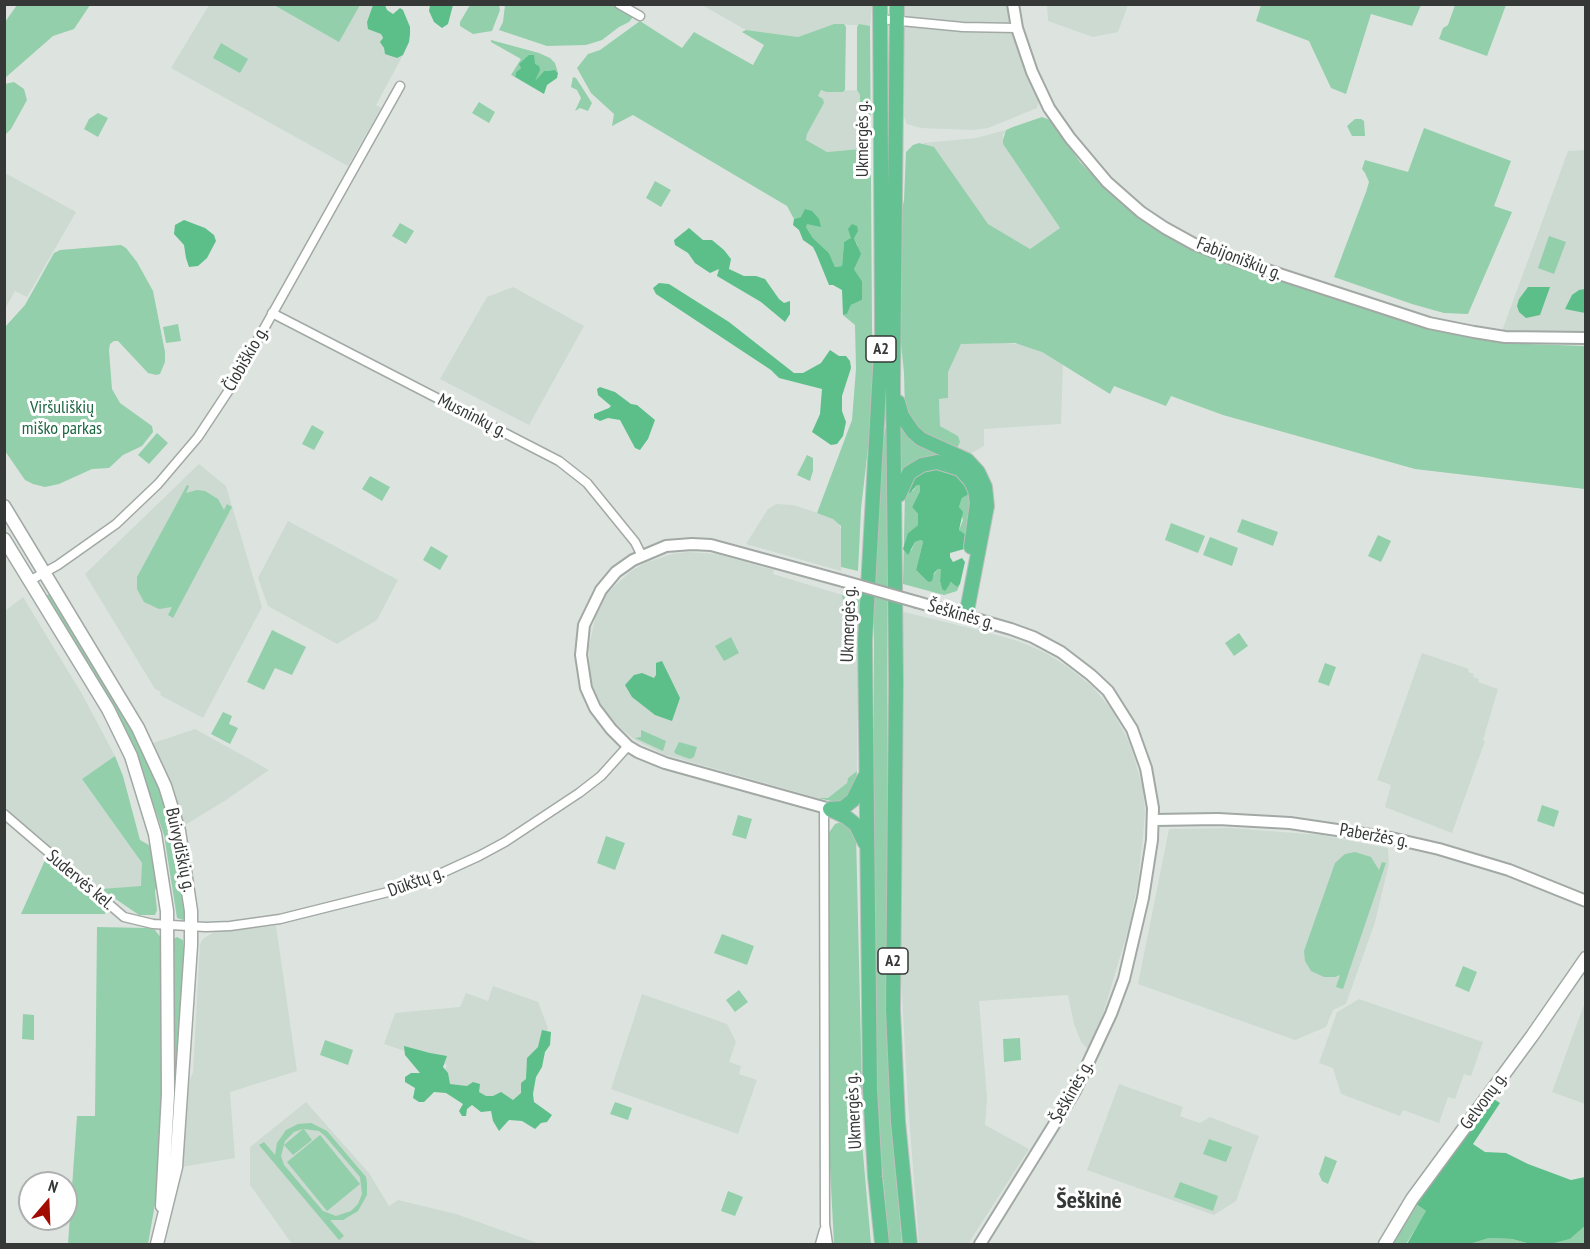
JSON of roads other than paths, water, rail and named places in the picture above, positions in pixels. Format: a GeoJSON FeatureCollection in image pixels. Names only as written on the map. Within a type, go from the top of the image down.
{"type":"FeatureCollection","features":[{"type":"Feature","properties":{"kind":"highway","name":"Ukmergės g."},"geometry":{"type":"LineString","coordinates":[[880,4],[882,333],[865,641],[870,1090],[881,1242]]}},
{"type":"Feature","properties":{"kind":"highway","name":"Ukmergės g."},"geometry":{"type":"LineString","coordinates":[[897,4],[893,384],[896,682],[893,1010],[898,1121],[910,1243]]}},
{"type":"Feature","properties":{"kind":"highway"},"geometry":{"type":"LineString","coordinates":[[893,384],[903,416],[913,432],[933,445],[967,460],[978,472],[985,487],[987,506],[963,615]]}},
{"type":"Feature","properties":{"kind":"highway"},"geometry":{"type":"LineString","coordinates":[[895,510],[904,480],[915,468],[922,465],[937,462],[953,465],[970,480],[977,502],[963,615]]}},
{"type":"Feature","properties":{"kind":"highway"},"geometry":{"type":"LineString","coordinates":[[827,809],[843,808],[854,800],[866,773]]}},
{"type":"Feature","properties":{"kind":"highway"},"geometry":{"type":"LineString","coordinates":[[827,809],[846,817],[856,825],[866,845]]}},
{"type":"Feature","properties":{"kind":"main road","name":"Buivydiškių g."},"geometry":{"type":"LineString","coordinates":[[4,506],[127,707],[165,786],[179,831],[188,882],[192,926],[184,1074],[176,1167],[159,1239]]}},
{"type":"Feature","properties":{"kind":"main road","name":"Buivydiškių g."},"geometry":{"type":"LineString","coordinates":[[4,539],[108,709],[131,756],[155,834],[167,911],[168,1094],[159,1239]]}},
{"type":"Feature","properties":{"kind":"main road","name":"Gelvonų g."},"geometry":{"type":"LineString","coordinates":[[1385,1245],[1412,1199],[1532,1036],[1586,958]]}},
{"type":"Feature","properties":{"kind":"street"},"geometry":{"type":"LineString","coordinates":[[619,4],[640,16]]}},
{"type":"Feature","properties":{"kind":"street","name":"Fabijoniškių g."},"geometry":{"type":"LineString","coordinates":[[1013,4],[1017,28],[1032,72],[1042,95],[1070,138],[1095,170],[1123,197],[1141,212],[1178,236],[1233,259],[1429,323],[1505,337],[1586,338]]}},
{"type":"Feature","properties":{"kind":"street"},"geometry":{"type":"LineString","coordinates":[[880,19],[1017,28]]}},
{"type":"Feature","properties":{"kind":"street","name":"Čiobiškio g."},"geometry":{"type":"LineString","coordinates":[[31,580],[65,561],[116,524],[176,464],[218,407],[400,86]]}},
{"type":"Feature","properties":{"kind":"street","name":"Musninkų g."},"geometry":{"type":"LineString","coordinates":[[272,314],[559,461],[587,483],[635,542],[642,556]]}},
{"type":"Feature","properties":{"kind":"street","name":"Šeškinės g."},"geometry":{"type":"LineString","coordinates":[[827,809],[658,761],[628,746],[603,719],[590,698],[583,673],[582,637],[589,612],[601,590],[624,566],[654,550],[680,544],[711,545],[1011,629],[1050,646],[1082,667],[1108,691],[1125,717],[1139,745],[1151,788],[1154,820],[1150,862],[1124,979],[1111,1014],[1075,1091],[978,1245]]}},
{"type":"Feature","properties":{"kind":"street","name":"Dūkštų g."},"geometry":{"type":"LineString","coordinates":[[166,925],[230,926],[280,919],[396,890],[434,877],[498,847],[568,800],[601,776],[628,746]]}},
{"type":"Feature","properties":{"kind":"street"},"geometry":{"type":"LineString","coordinates":[[827,809],[825,1224],[828,1245]]}},
{"type":"Feature","properties":{"kind":"street","name":"Sudervės kel."},"geometry":{"type":"LineString","coordinates":[[4,814],[124,917],[166,925]]}},
{"type":"Feature","properties":{"kind":"street","name":"Paberžės g."},"geometry":{"type":"LineString","coordinates":[[1154,820],[1218,819],[1290,823],[1391,838],[1439,849],[1509,870],[1586,901]]}},
{"type":"Feature","properties":{"kind":"street"},"geometry":{"type":"LineString","coordinates":[[820,1245],[825,1224]]}},
{"type":"Feature","properties":{"kind":"district","name":"Šeškinė"},"geometry":{"type":"Point","coordinates":[1089,1201]}},
{"type":"Feature","properties":{"kind":"park label","name":"Viršuliškių miško parkas"},"geometry":{"type":"Point","coordinates":[62,418]}}]}
